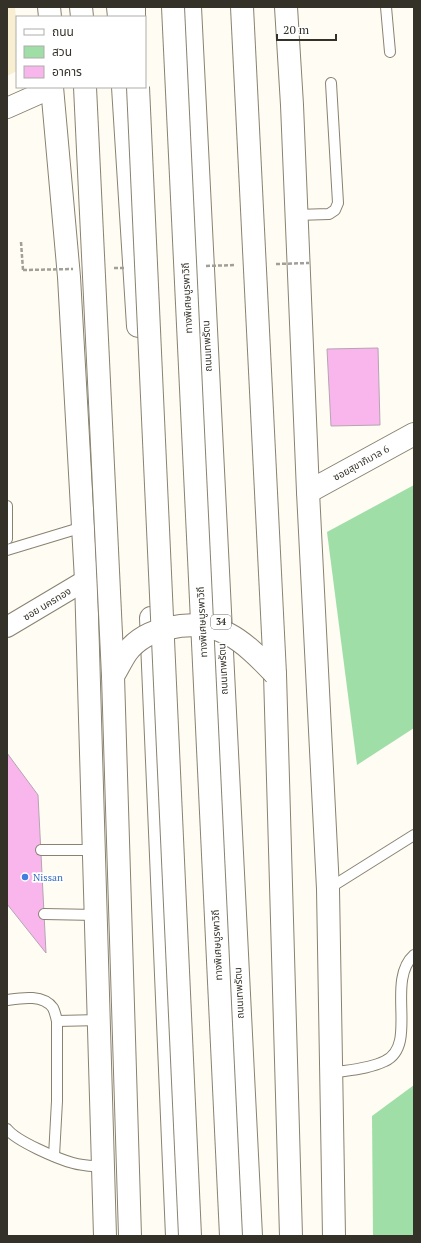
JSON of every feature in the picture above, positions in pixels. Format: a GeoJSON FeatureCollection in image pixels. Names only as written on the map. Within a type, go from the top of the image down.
{"type":"FeatureCollection","features":[{"type":"Feature","properties":{"kind":"main road","name":"ทางพิเศษบูรพาวิถี"},"geometry":{"type":"LineString","coordinates":[[173,7],[231,1236]]}},
{"type":"Feature","properties":{"kind":"main road","name":"ถนนเทพรัตน"},"geometry":{"type":"LineString","coordinates":[[190,7],[251,1236]]}},
{"type":"Feature","properties":{"kind":"main road"},"geometry":{"type":"LineString","coordinates":[[242,7],[275,674],[291,1236]]}},
{"type":"Feature","properties":{"kind":"main road"},"geometry":{"type":"LineString","coordinates":[[286,7],[328,889],[334,1236]]}},
{"type":"Feature","properties":{"kind":"main road"},"geometry":{"type":"LineString","coordinates":[[52,88],[69,277],[86,580],[93,850],[100,1020],[106,1236]]}},
{"type":"Feature","properties":{"kind":"main road"},"geometry":{"type":"LineString","coordinates":[[85,88],[113,676],[130,1236]]}},
{"type":"Feature","properties":{"kind":"main road"},"geometry":{"type":"LineString","coordinates":[[123,88],[141,373],[176,1236]]}},
{"type":"Feature","properties":{"kind":"main road"},"geometry":{"type":"LineString","coordinates":[[138,88],[190,1236]]}},
{"type":"Feature","properties":{"kind":"main road","name":"ซอยสุขาภิบาล 6"},"geometry":{"type":"LineString","coordinates":[[308,492],[414,434]]}},
{"type":"Feature","properties":{"kind":"main road"},"geometry":{"type":"LineString","coordinates":[[113,676],[127,652],[141,639],[159,630],[180,625],[196,625],[214,628],[231,635],[253,651],[275,674]]}},
{"type":"Feature","properties":{"kind":"street"},"geometry":{"type":"LineString","coordinates":[[7,108],[50,88]]}},
{"type":"Feature","properties":{"kind":"street","name":"ซอย นครทอง"},"geometry":{"type":"LineString","coordinates":[[7,627],[86,580]]}},
{"type":"Feature","properties":{"kind":"lane"},"geometry":{"type":"LineString","coordinates":[[386,7],[390,52]]}},
{"type":"Feature","properties":{"kind":"lane"},"geometry":{"type":"LineString","coordinates":[[296,215],[329,214],[335,210],[338,203],[331,83]]}},
{"type":"Feature","properties":{"kind":"lane"},"geometry":{"type":"LineString","coordinates":[[7,506],[7,539]]}},
{"type":"Feature","properties":{"kind":"lane"},"geometry":{"type":"LineString","coordinates":[[7,550],[83,528]]}},
{"type":"Feature","properties":{"kind":"lane"},"geometry":{"type":"LineString","coordinates":[[328,889],[414,835]]}},
{"type":"Feature","properties":{"kind":"lane"},"geometry":{"type":"LineString","coordinates":[[41,850],[93,850]]}},
{"type":"Feature","properties":{"kind":"lane"},"geometry":{"type":"LineString","coordinates":[[44,914],[96,915]]}},
{"type":"Feature","properties":{"kind":"lane"},"geometry":{"type":"LineString","coordinates":[[331,1073],[372,1066],[386,1061],[396,1050],[402,1020],[401,987],[403,971],[414,955]]}},
{"type":"Feature","properties":{"kind":"lane"},"geometry":{"type":"LineString","coordinates":[[7,1000],[27,998],[46,1001],[54,1009],[57,1021],[57,1101],[54,1156]]}},
{"type":"Feature","properties":{"kind":"lane"},"geometry":{"type":"LineString","coordinates":[[57,1021],[100,1020]]}},
{"type":"Feature","properties":{"kind":"lane"},"geometry":{"type":"LineString","coordinates":[[7,1129],[11,1135],[54,1156],[72,1163],[104,1168]]}},
{"type":"Feature","properties":{"kind":"path"},"geometry":{"type":"LineString","coordinates":[[22,242],[23,270]]}},
{"type":"Feature","properties":{"kind":"shaded area"},"geometry":{"type":"Polygon","coordinates":[[[7,7],[15,7],[16,72],[7,76],[7,7]]]}},
{"type":"Feature","properties":{"kind":"green space"},"geometry":{"type":"Polygon","coordinates":[[[414,485],[414,728],[357,765],[327,532],[414,485]]]}},
{"type":"Feature","properties":{"kind":"green space"},"geometry":{"type":"Polygon","coordinates":[[[414,1085],[414,1236],[373,1236],[372,1116],[414,1085]]]}},
{"type":"Feature","properties":{"kind":"building"},"geometry":{"type":"Polygon","coordinates":[[[378,348],[380,425],[331,426],[327,349],[378,348]]]}},
{"type":"Feature","properties":{"kind":"building","name":"Nissan"},"geometry":{"type":"Polygon","coordinates":[[[7,753],[38,795],[46,953],[7,904],[7,753]]]}},
{"type":"Feature","properties":{"kind":"place","name":"Nissan"},"geometry":{"type":"Point","coordinates":[25,877]}}]}
